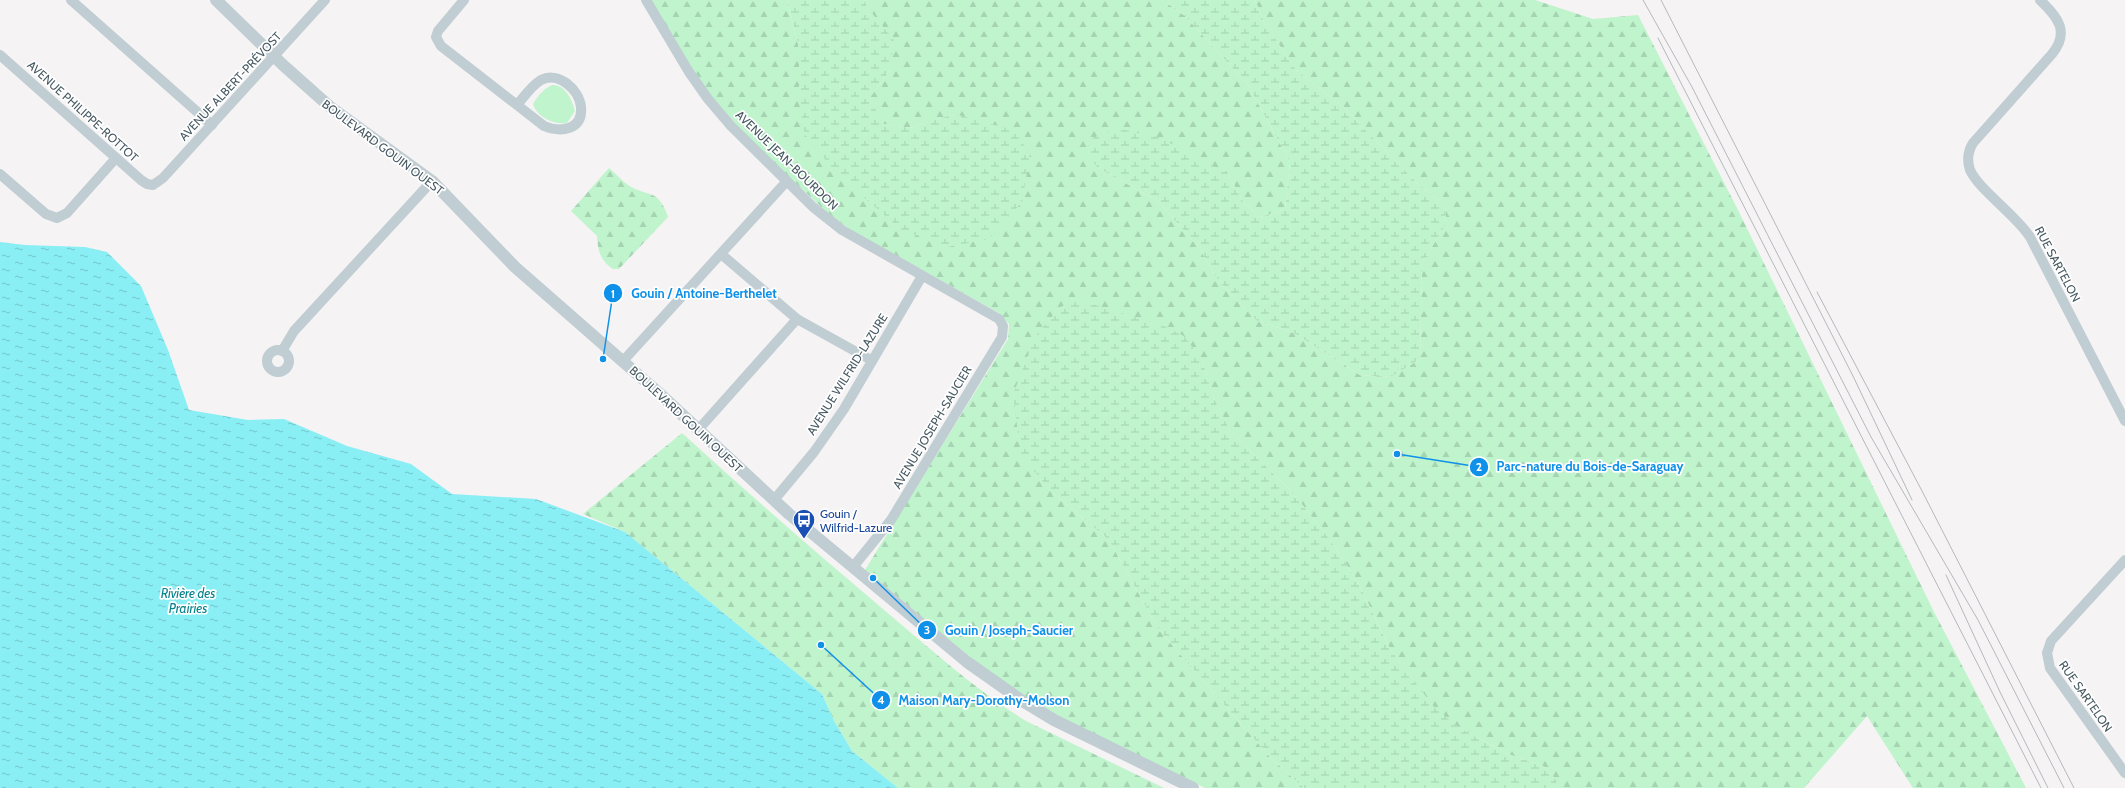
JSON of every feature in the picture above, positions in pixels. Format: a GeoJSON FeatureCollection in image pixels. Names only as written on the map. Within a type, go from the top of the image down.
{"type":"FeatureCollection","features":[{"type":"Feature","properties":{"kind":"street"},"geometry":{"type":"LineString","coordinates":[[71,0],[212,125]]}},
{"type":"Feature","properties":{"kind":"street","name":"BOULEVARD GOUIN OUEST"},"geometry":{"type":"LineString","coordinates":[[216,0],[274,56],[343,117],[432,181],[515,267],[623,361],[774,500],[967,662],[1025,703],[1084,736],[1193,788]]}},
{"type":"Feature","properties":{"kind":"street","name":"AVENUE ALBERT-PRÉVOST"},"geometry":{"type":"LineString","coordinates":[[150,186],[160,182],[325,0]]}},
{"type":"Feature","properties":{"kind":"street"},"geometry":{"type":"LineString","coordinates":[[464,0],[438,31],[437,42],[517,105],[544,126],[554,130],[567,130],[575,124],[580,115],[581,106],[574,91],[565,82],[556,78],[541,80],[517,105]]}},
{"type":"Feature","properties":{"kind":"street","name":"AVENUE JEAN-BOURDON"},"geometry":{"type":"LineString","coordinates":[[646,0],[689,72],[708,99],[731,126],[813,207],[842,230],[999,320],[1003,326],[1002,337]]}},
{"type":"Feature","properties":{"kind":"street","name":"RUE SARTELON"},"geometry":{"type":"LineString","coordinates":[[2040,0],[2054,13],[2059,22],[2061,35],[2059,43],[2052,54],[1973,143],[1968,153],[1969,164],[1977,180],[2019,222],[2030,237],[2125,420]]}},
{"type":"Feature","properties":{"kind":"street","name":"AVENUE PHILIPPE-ROTTOT"},"geometry":{"type":"LineString","coordinates":[[0,55],[116,158],[150,186]]}},
{"type":"Feature","properties":{"kind":"street"},"geometry":{"type":"LineString","coordinates":[[0,174],[46,214],[54,218],[60,218],[67,213],[116,158]]}},
{"type":"Feature","properties":{"kind":"street"},"geometry":{"type":"LineString","coordinates":[[282,351],[298,326],[432,181]]}},
{"type":"Feature","properties":{"kind":"street"},"geometry":{"type":"LineString","coordinates":[[623,361],[787,181]]}},
{"type":"Feature","properties":{"kind":"street"},"geometry":{"type":"LineString","coordinates":[[721,254],[797,320],[872,360]]}},
{"type":"Feature","properties":{"kind":"street","name":"AVENUE WILFRID-LAZURE"},"geometry":{"type":"LineString","coordinates":[[774,500],[814,452],[844,409],[922,276]]}},
{"type":"Feature","properties":{"kind":"street"},"geometry":{"type":"LineString","coordinates":[[698,430],[797,320]]}},
{"type":"Feature","properties":{"kind":"street","name":"AVENUE JOSEPH-SAUCIER"},"geometry":{"type":"LineString","coordinates":[[853,567],[891,520],[1002,337]]}},
{"type":"Feature","properties":{"kind":"street","name":"RUE SARTELON"},"geometry":{"type":"LineString","coordinates":[[2125,560],[2051,641],[2047,649],[2047,657],[2050,668],[2125,773]]}},
{"type":"Feature","properties":{"kind":"green space"},"geometry":{"type":"Polygon","coordinates":[[[651,0],[787,0],[799,48],[799,102],[839,176],[954,114],[910,128],[883,124],[869,99],[890,70],[864,0],[1163,0],[1185,16],[1248,85],[1290,162],[1285,209],[1260,217],[1243,202],[1228,174],[1098,168],[1158,201],[1199,248],[1220,283],[1257,321],[1294,333],[1360,375],[1391,377],[1420,359],[1422,263],[1446,224],[1445,204],[1418,184],[1344,108],[1296,70],[1264,22],[1255,0],[1535,0],[1593,19],[1638,15],[1738,210],[1934,612],[2026,788],[1913,788],[1867,716],[1804,788],[1558,788],[1556,780],[1545,767],[1508,754],[1458,727],[1434,708],[1390,649],[1358,582],[1329,538],[1292,492],[1230,431],[1213,396],[1202,360],[1053,493],[1109,540],[1159,630],[1269,756],[1304,788],[1205,788],[1099,737],[1044,708],[993,676],[865,570],[1008,339],[1009,324],[999,313],[854,232],[830,215],[752,143],[703,86],[651,0]]]}},
{"type":"Feature","properties":{"kind":"green space"},"geometry":{"type":"Polygon","coordinates":[[[787,0],[864,0],[867,7],[894,40],[890,70],[869,99],[884,124],[910,128],[954,114],[1014,130],[1030,154],[1022,202],[989,239],[948,247],[903,231],[839,176],[805,135],[799,102],[799,48],[787,0]]]}},
{"type":"Feature","properties":{"kind":"green space"},"geometry":{"type":"Polygon","coordinates":[[[1163,0],[1255,0],[1264,22],[1296,70],[1344,108],[1418,184],[1445,204],[1446,224],[1422,263],[1420,359],[1391,377],[1360,375],[1294,333],[1257,321],[1220,283],[1199,248],[1158,201],[1098,168],[1085,151],[1093,138],[1116,128],[1161,138],[1228,174],[1243,202],[1260,217],[1285,209],[1290,162],[1248,85],[1185,16],[1163,0]]]}},
{"type":"Feature","properties":{"kind":"green space"},"geometry":{"type":"Polygon","coordinates":[[[552,85],[561,87],[572,102],[575,111],[567,123],[557,123],[547,119],[538,113],[533,104],[541,93],[552,85]]]}},
{"type":"Feature","properties":{"kind":"green space"},"geometry":{"type":"Polygon","coordinates":[[[609,168],[628,185],[656,197],[660,201],[668,217],[619,269],[613,269],[602,259],[599,251],[597,236],[571,211],[609,168]]]}},
{"type":"Feature","properties":{"kind":"green space"},"geometry":{"type":"Polygon","coordinates":[[[1079,300],[1164,326],[1184,336],[1202,360],[1213,396],[1230,431],[1292,492],[1329,538],[1358,582],[1390,649],[1434,707],[1458,727],[1508,754],[1545,767],[1556,780],[1558,788],[1304,788],[1269,756],[1159,630],[1109,540],[1053,493],[1021,456],[1013,395],[1034,338],[1060,307],[1079,300]]]}},
{"type":"Feature","properties":{"kind":"green space"},"geometry":{"type":"Polygon","coordinates":[[[682,433],[837,570],[939,657],[990,697],[1026,721],[1164,788],[898,788],[852,751],[834,721],[822,694],[625,532],[583,514],[682,433]]]}},
{"type":"Feature","properties":{"kind":"water","name":"Rivière des Prairies"},"geometry":{"type":"Polygon","coordinates":[[[0,242],[25,245],[85,247],[107,252],[141,286],[168,350],[189,410],[248,420],[284,419],[347,446],[411,464],[452,494],[536,499],[625,532],[822,694],[834,721],[852,751],[898,788],[0,788],[0,242]]]}},
{"type":"Feature","properties":{"kind":"tram line"},"geometry":{"type":"LineString","coordinates":[[1643,0],[1692,87],[1871,437],[1978,620],[2064,788]]}},
{"type":"Feature","properties":{"kind":"tram line"},"geometry":{"type":"LineString","coordinates":[[1661,0],[1853,376],[1912,500]]}},
{"type":"Feature","properties":{"kind":"tram line"},"geometry":{"type":"LineString","coordinates":[[1658,38],[2041,788]]}},
{"type":"Feature","properties":{"kind":"tram line"},"geometry":{"type":"LineString","coordinates":[[1817,292],[1921,489],[2074,788]]}},
{"type":"Feature","properties":{"kind":"tram line"},"geometry":{"type":"LineString","coordinates":[[1946,575],[2000,692],[2048,788]]}},
{"type":"Feature","properties":{"kind":"place","name":"Gouin / Antoine-Berthelet"},"geometry":{"type":"Point","coordinates":[603,359]}},
{"type":"Feature","properties":{"kind":"place","name":"Parc-nature du Bois-de-Saraguay"},"geometry":{"type":"Point","coordinates":[1397,454]}},
{"type":"Feature","properties":{"kind":"place","name":"Gouin / Wilfrid-Lazure"},"geometry":{"type":"Point","coordinates":[804,540]}},
{"type":"Feature","properties":{"kind":"place","name":"Gouin / Joseph-Saucier"},"geometry":{"type":"Point","coordinates":[873,578]}},
{"type":"Feature","properties":{"kind":"place","name":"Maison Mary-Dorothy-Molson"},"geometry":{"type":"Point","coordinates":[821,645]}}]}
